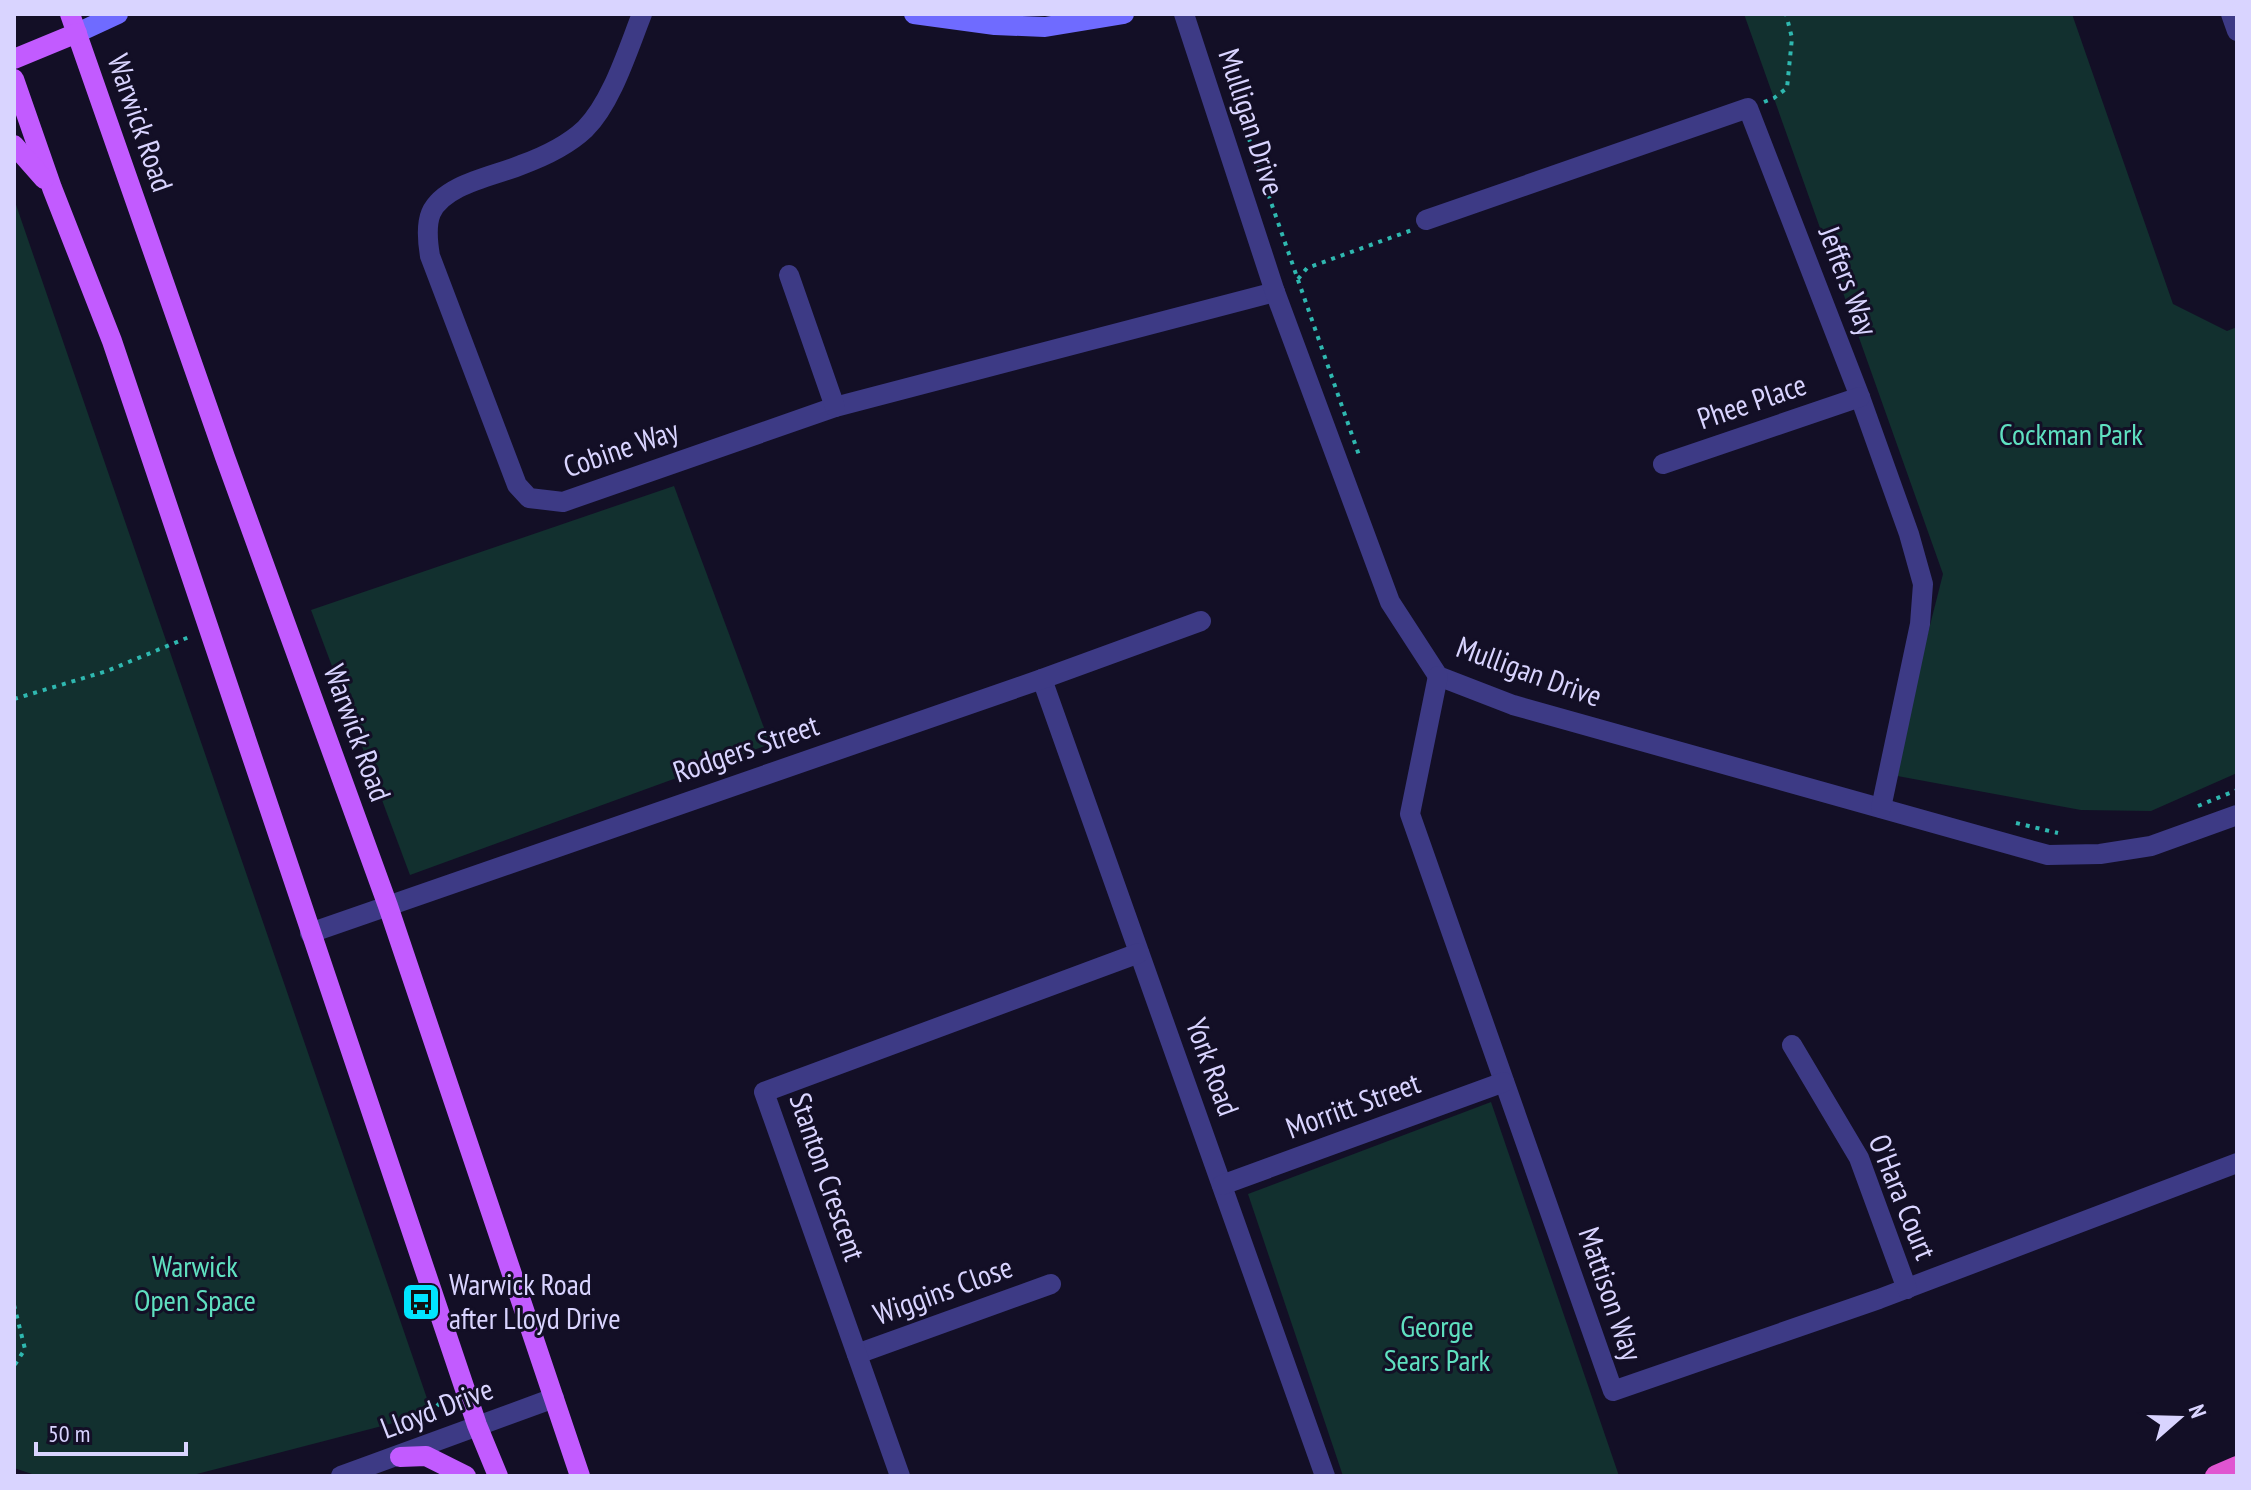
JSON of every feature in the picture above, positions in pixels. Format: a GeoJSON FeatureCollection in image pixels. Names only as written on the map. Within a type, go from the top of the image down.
{"type":"FeatureCollection","features":[{"type":"Feature","properties":{"kind":"highway"},"geometry":{"type":"LineString","coordinates":[[2216,1476],[2237,1467]]}},
{"type":"Feature","properties":{"kind":"main road"},"geometry":{"type":"LineString","coordinates":[[14,59],[74,24],[118,14]]}},
{"type":"Feature","properties":{"kind":"main road"},"geometry":{"type":"LineString","coordinates":[[914,14],[995,25],[1045,27],[1124,14]]}},
{"type":"Feature","properties":{"kind":"main road","name":"Warwick Road"},"geometry":{"type":"LineString","coordinates":[[74,24],[225,457],[388,906],[580,1476]]}},
{"type":"Feature","properties":{"kind":"main road"},"geometry":{"type":"LineString","coordinates":[[14,79],[52,188],[112,341],[477,1425],[498,1476]]}},
{"type":"Feature","properties":{"kind":"main road"},"geometry":{"type":"LineString","coordinates":[[14,145],[52,188]]}},
{"type":"Feature","properties":{"kind":"main road"},"geometry":{"type":"LineString","coordinates":[[400,1457],[426,1456],[466,1476]]}},
{"type":"Feature","properties":{"kind":"street","name":"Cobine Way"},"geometry":{"type":"LineString","coordinates":[[642,14],[614,85],[586,128],[562,146],[452,191],[431,213],[430,256],[517,485],[529,498],[563,502],[835,407],[1275,292]]}},
{"type":"Feature","properties":{"kind":"street","name":"Mulligan Drive"},"geometry":{"type":"LineString","coordinates":[[1184,14],[1275,292],[1390,602],[1438,676],[1513,705],[2048,855],[2100,854],[2151,846],[2237,815]]}},
{"type":"Feature","properties":{"kind":"street"},"geometry":{"type":"LineString","coordinates":[[2231,14],[2237,31]]}},
{"type":"Feature","properties":{"kind":"street"},"geometry":{"type":"LineString","coordinates":[[1426,220],[1748,108]]}},
{"type":"Feature","properties":{"kind":"street","name":"Jeffers Way"},"geometry":{"type":"LineString","coordinates":[[1748,108],[1860,397],[1909,534],[1923,584],[1920,624],[1881,808]]}},
{"type":"Feature","properties":{"kind":"street"},"geometry":{"type":"LineString","coordinates":[[789,275],[835,407]]}},
{"type":"Feature","properties":{"kind":"street","name":"Phee Place"},"geometry":{"type":"LineString","coordinates":[[1663,464],[1860,397]]}},
{"type":"Feature","properties":{"kind":"street","name":"Rodgers Street"},"geometry":{"type":"LineString","coordinates":[[310,933],[1201,621]]}},
{"type":"Feature","properties":{"kind":"street","name":"Mattison Way"},"geometry":{"type":"LineString","coordinates":[[1438,676],[1410,814],[1613,1391],[1907,1289],[2237,1163]]}},
{"type":"Feature","properties":{"kind":"street","name":"York Road"},"geometry":{"type":"LineString","coordinates":[[1042,679],[1325,1476]]}},
{"type":"Feature","properties":{"kind":"street","name":"Stanton Crescent"},"geometry":{"type":"LineString","coordinates":[[900,1476],[764,1092],[1139,953]]}},
{"type":"Feature","properties":{"kind":"street","name":"O'Hara Court"},"geometry":{"type":"LineString","coordinates":[[1792,1045],[1859,1158],[1907,1289]]}},
{"type":"Feature","properties":{"kind":"street","name":"Morritt Street"},"geometry":{"type":"LineString","coordinates":[[1222,1185],[1504,1082]]}},
{"type":"Feature","properties":{"kind":"street","name":"Wiggins Close"},"geometry":{"type":"LineString","coordinates":[[857,1354],[1051,1284]]}},
{"type":"Feature","properties":{"kind":"street","name":"Lloyd Drive"},"geometry":{"type":"LineString","coordinates":[[341,1476],[400,1457],[554,1398]]}},
{"type":"Feature","properties":{"kind":"path"},"geometry":{"type":"LineString","coordinates":[[1748,108],[1774,98],[1787,88],[1792,38],[1786,14]]}},
{"type":"Feature","properties":{"kind":"path"},"geometry":{"type":"LineString","coordinates":[[1240,116],[1364,470]]}},
{"type":"Feature","properties":{"kind":"path"},"geometry":{"type":"LineString","coordinates":[[1298,279],[1307,268],[1407,233],[1426,220]]}},
{"type":"Feature","properties":{"kind":"path"},"geometry":{"type":"LineString","coordinates":[[14,699],[107,671],[189,637]]}},
{"type":"Feature","properties":{"kind":"path"},"geometry":{"type":"LineString","coordinates":[[2197,806],[2237,790]]}},
{"type":"Feature","properties":{"kind":"path"},"geometry":{"type":"LineString","coordinates":[[2008,821],[2069,834]]}},
{"type":"Feature","properties":{"kind":"path"},"geometry":{"type":"LineString","coordinates":[[14,1305],[25,1349],[14,1366]]}},
{"type":"Feature","properties":{"kind":"green space","name":"Cockman Park"},"geometry":{"type":"Polygon","coordinates":[[[1744,14],[2072,14],[2173,304],[2227,331],[2237,327],[2237,773],[2151,811],[2081,810],[1892,775],[1943,574],[1744,14]]]}},
{"type":"Feature","properties":{"kind":"green space","name":"Warwick Open Space"},"geometry":{"type":"Polygon","coordinates":[[[14,199],[432,1413],[189,1476],[38,1476],[14,1468],[14,199]]]}},
{"type":"Feature","properties":{"kind":"green space"},"geometry":{"type":"Polygon","coordinates":[[[674,486],[770,744],[410,875],[311,610],[674,486]]]}},
{"type":"Feature","properties":{"kind":"green space","name":"George Sears Park"},"geometry":{"type":"Polygon","coordinates":[[[1491,1102],[1619,1476],[1343,1476],[1248,1194],[1491,1102]]]}},
{"type":"Feature","properties":{"kind":"place","name":"Warwick Road after Lloyd Drive"},"geometry":{"type":"Point","coordinates":[421,1302]}}]}
